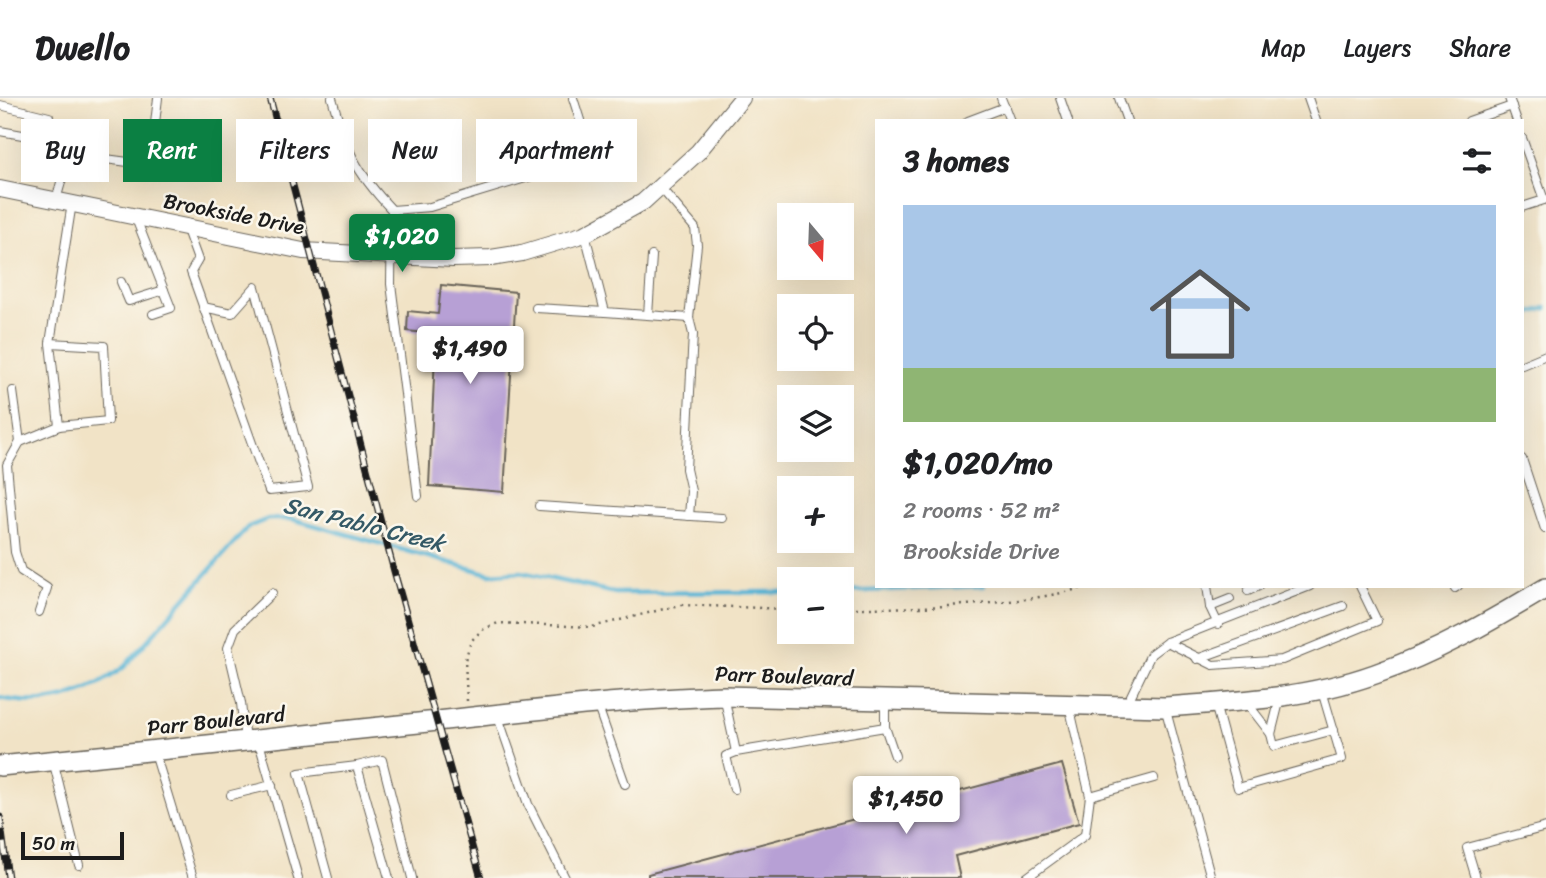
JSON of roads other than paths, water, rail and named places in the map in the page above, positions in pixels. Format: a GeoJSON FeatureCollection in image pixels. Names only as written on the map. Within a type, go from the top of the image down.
{"type":"FeatureCollection","features":[{"type":"Feature","properties":{"kind":"street","name":"Brookside Drive"},"geometry":{"type":"LineString","coordinates":[[0,189],[303,251],[491,258],[522,254],[585,234],[643,202],[698,152],[743,98]]}},
{"type":"Feature","properties":{"kind":"street","name":"Parr Boulevard"},"geometry":{"type":"LineString","coordinates":[[0,766],[471,718],[597,702],[724,696],[1165,707],[1245,701],[1322,688],[1372,675],[1415,659],[1472,631],[1546,588]]}},
{"type":"Feature","properties":{"kind":"lane"},"geometry":{"type":"LineString","coordinates":[[109,160],[149,165],[158,98]]}},
{"type":"Feature","properties":{"kind":"lane"},"geometry":{"type":"LineString","coordinates":[[332,98],[347,150],[362,178],[392,210],[389,255],[418,496]]}},
{"type":"Feature","properties":{"kind":"lane"},"geometry":{"type":"LineString","coordinates":[[392,210],[430,207],[568,165],[585,136],[573,98]]}},
{"type":"Feature","properties":{"kind":"lane"},"geometry":{"type":"LineString","coordinates":[[1060,98],[1067,119]]}},
{"type":"Feature","properties":{"kind":"lane"},"geometry":{"type":"LineString","coordinates":[[1119,98],[1126,119]]}},
{"type":"Feature","properties":{"kind":"lane"},"geometry":{"type":"LineString","coordinates":[[1308,98],[1315,119]]}},
{"type":"Feature","properties":{"kind":"lane"},"geometry":{"type":"LineString","coordinates":[[972,119],[1003,102],[1009,119]]}},
{"type":"Feature","properties":{"kind":"lane"},"geometry":{"type":"LineString","coordinates":[[1473,119],[1510,102],[1516,119]]}},
{"type":"Feature","properties":{"kind":"lane"},"geometry":{"type":"LineString","coordinates":[[0,104],[49,119]]}},
{"type":"Feature","properties":{"kind":"lane"},"geometry":{"type":"LineString","coordinates":[[0,131],[21,135]]}},
{"type":"Feature","properties":{"kind":"lane"},"geometry":{"type":"LineString","coordinates":[[1524,144],[1544,200],[1524,206]]}},
{"type":"Feature","properties":{"kind":"lane"},"geometry":{"type":"LineString","coordinates":[[59,426],[50,343],[66,182]]}},
{"type":"Feature","properties":{"kind":"lane"},"geometry":{"type":"LineString","coordinates":[[661,188],[695,228],[697,244],[689,318],[693,334],[686,469],[691,491],[688,516]]}},
{"type":"Feature","properties":{"kind":"lane"},"geometry":{"type":"LineString","coordinates":[[135,216],[171,308],[153,314]]}},
{"type":"Feature","properties":{"kind":"lane"},"geometry":{"type":"LineString","coordinates":[[186,227],[198,260],[191,272],[270,491],[308,487],[255,287],[232,313],[204,307]]}},
{"type":"Feature","properties":{"kind":"lane"},"geometry":{"type":"LineString","coordinates":[[585,234],[606,312]]}},
{"type":"Feature","properties":{"kind":"lane"},"geometry":{"type":"LineString","coordinates":[[648,315],[652,256]]}},
{"type":"Feature","properties":{"kind":"lane"},"geometry":{"type":"LineString","coordinates":[[121,282],[129,301],[164,290]]}},
{"type":"Feature","properties":{"kind":"lane"},"geometry":{"type":"LineString","coordinates":[[536,307],[689,318]]}},
{"type":"Feature","properties":{"kind":"lane"},"geometry":{"type":"LineString","coordinates":[[20,442],[59,426],[108,421],[104,346],[50,343]]}},
{"type":"Feature","properties":{"kind":"lane"},"geometry":{"type":"LineString","coordinates":[[1524,364],[1546,355]]}},
{"type":"Feature","properties":{"kind":"lane"},"geometry":{"type":"LineString","coordinates":[[13,391],[20,442],[7,466],[15,552],[21,571],[47,588],[39,612]]}},
{"type":"Feature","properties":{"kind":"lane"},"geometry":{"type":"LineString","coordinates":[[1524,465],[1545,529]]}},
{"type":"Feature","properties":{"kind":"lane"},"geometry":{"type":"LineString","coordinates":[[539,506],[722,518]]}},
{"type":"Feature","properties":{"kind":"lane"},"geometry":{"type":"LineString","coordinates":[[1207,588],[1210,607],[1218,624]]}},
{"type":"Feature","properties":{"kind":"lane"},"geometry":{"type":"LineString","coordinates":[[1248,591],[1255,588]]}},
{"type":"Feature","properties":{"kind":"lane"},"geometry":{"type":"LineString","coordinates":[[1126,706],[1151,654],[1167,642],[1305,588]]}},
{"type":"Feature","properties":{"kind":"lane"},"geometry":{"type":"LineString","coordinates":[[1167,642],[1213,665],[1282,660],[1377,621],[1361,588]]}},
{"type":"Feature","properties":{"kind":"lane"},"geometry":{"type":"LineString","coordinates":[[272,593],[235,629],[228,648],[241,704],[252,740],[272,785],[298,878]]}},
{"type":"Feature","properties":{"kind":"lane"},"geometry":{"type":"LineString","coordinates":[[1210,607],[1230,599]]}},
{"type":"Feature","properties":{"kind":"lane"},"geometry":{"type":"LineString","coordinates":[[1197,659],[1343,606]]}},
{"type":"Feature","properties":{"kind":"lane"},"geometry":{"type":"LineString","coordinates":[[1215,704],[1238,788],[1342,760],[1322,688]]}},
{"type":"Feature","properties":{"kind":"lane"},"geometry":{"type":"LineString","coordinates":[[724,696],[736,752]]}},
{"type":"Feature","properties":{"kind":"lane"},"geometry":{"type":"LineString","coordinates":[[1271,734],[1280,696]]}},
{"type":"Feature","properties":{"kind":"lane"},"geometry":{"type":"LineString","coordinates":[[1245,701],[1271,734],[1274,746],[1334,730]]}},
{"type":"Feature","properties":{"kind":"lane"},"geometry":{"type":"LineString","coordinates":[[597,702],[625,784]]}},
{"type":"Feature","properties":{"kind":"lane"},"geometry":{"type":"LineString","coordinates":[[884,702],[885,727],[895,755]]}},
{"type":"Feature","properties":{"kind":"lane"},"geometry":{"type":"LineString","coordinates":[[1026,878],[1085,835],[1090,796],[1069,705]]}},
{"type":"Feature","properties":{"kind":"lane"},"geometry":{"type":"LineString","coordinates":[[1165,707],[1211,878]]}},
{"type":"Feature","properties":{"kind":"lane"},"geometry":{"type":"LineString","coordinates":[[497,715],[528,804],[562,867],[565,878]]}},
{"type":"Feature","properties":{"kind":"lane"},"geometry":{"type":"LineString","coordinates":[[734,789],[726,755],[885,727]]}},
{"type":"Feature","properties":{"kind":"lane"},"geometry":{"type":"LineString","coordinates":[[154,750],[192,878]]}},
{"type":"Feature","properties":{"kind":"lane"},"geometry":{"type":"LineString","coordinates":[[53,760],[79,865]]}},
{"type":"Feature","properties":{"kind":"lane"},"geometry":{"type":"LineString","coordinates":[[328,878],[299,773],[382,760],[412,878]]}},
{"type":"Feature","properties":{"kind":"lane"},"geometry":{"type":"LineString","coordinates":[[357,766],[389,878]]}},
{"type":"Feature","properties":{"kind":"lane"},"geometry":{"type":"LineString","coordinates":[[1090,796],[1153,778]]}},
{"type":"Feature","properties":{"kind":"lane"},"geometry":{"type":"LineString","coordinates":[[232,795],[272,785]]}},
{"type":"Feature","properties":{"kind":"lane"},"geometry":{"type":"LineString","coordinates":[[1476,878],[1467,848],[1546,827]]}},
{"type":"Feature","properties":{"kind":"waterway","name":"San Pablo Creek"},"geometry":{"type":"LineString","coordinates":[[1524,315],[1546,308]]}},
{"type":"Feature","properties":{"kind":"waterway","name":"San Pablo Creek"},"geometry":{"type":"LineString","coordinates":[[0,698],[17,701],[50,700],[80,692],[110,677],[124,667],[248,527],[268,519],[292,519],[490,574],[521,572],[616,593],[777,592]]}},
{"type":"Feature","properties":{"kind":"waterway","name":"San Pablo Creek"},"geometry":{"type":"LineString","coordinates":[[854,591],[937,588]]}},
{"type":"Feature","properties":{"kind":"railway"},"geometry":{"type":"LineString","coordinates":[[270,98],[394,571],[481,878]]}},
{"type":"Feature","properties":{"kind":"railway"},"geometry":{"type":"LineString","coordinates":[[0,817],[8,878]]}}]}
